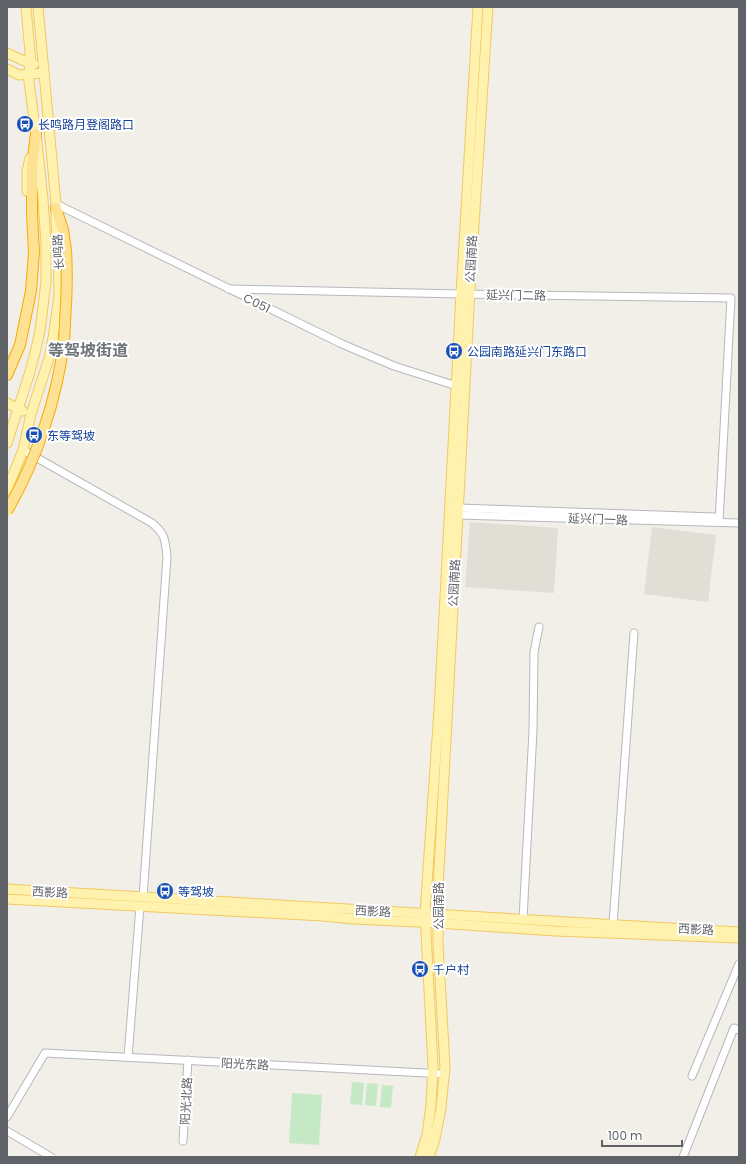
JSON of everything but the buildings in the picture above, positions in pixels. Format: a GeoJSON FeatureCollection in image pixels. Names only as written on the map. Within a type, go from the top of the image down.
{"type":"FeatureCollection","features":[{"type":"Feature","properties":{"kind":"highway"},"geometry":{"type":"LineString","coordinates":[[7,375],[20,345],[31,291],[34,252],[32,165],[36,134]]}},
{"type":"Feature","properties":{"kind":"highway"},"geometry":{"type":"LineString","coordinates":[[7,512],[24,481],[48,416],[58,379],[64,341],[67,269],[64,230],[56,206]]}},
{"type":"Feature","properties":{"kind":"main road","name":"长鸣路"},"geometry":{"type":"LineString","coordinates":[[7,443],[29,375],[40,331],[46,282],[46,237],[36,134],[28,74],[31,64],[26,7]]}},
{"type":"Feature","properties":{"kind":"main road","name":"长鸣路"},"geometry":{"type":"LineString","coordinates":[[7,490],[23,450],[49,358],[59,296],[56,206],[38,7]]}},
{"type":"Feature","properties":{"kind":"main road","name":"公园南路"},"geometry":{"type":"LineString","coordinates":[[429,1157],[440,1118],[445,1074],[437,918],[439,851],[458,512],[461,388],[478,7]]}},
{"type":"Feature","properties":{"kind":"main road","name":"公园南路"},"geometry":{"type":"LineString","coordinates":[[465,294],[488,7]]}},
{"type":"Feature","properties":{"kind":"main road"},"geometry":{"type":"LineString","coordinates":[[7,54],[31,64],[44,62]]}},
{"type":"Feature","properties":{"kind":"main road"},"geometry":{"type":"LineString","coordinates":[[7,69],[19,75],[44,73]]}},
{"type":"Feature","properties":{"kind":"main road"},"geometry":{"type":"LineString","coordinates":[[7,363],[16,343],[23,318],[27,293],[30,264],[27,172],[36,134]]}},
{"type":"Feature","properties":{"kind":"main road","name":"公园南路"},"geometry":{"type":"LineString","coordinates":[[420,1157],[427,1135],[433,1074],[425,918],[461,388]]}},
{"type":"Feature","properties":{"kind":"main road"},"geometry":{"type":"LineString","coordinates":[[7,403],[18,410],[32,414]]}},
{"type":"Feature","properties":{"kind":"main road"},"geometry":{"type":"LineString","coordinates":[[7,443],[23,450]]}},
{"type":"Feature","properties":{"kind":"main road","name":"西影路"},"geometry":{"type":"LineString","coordinates":[[7,889],[142,902]]}},
{"type":"Feature","properties":{"kind":"main road","name":"西影路"},"geometry":{"type":"LineString","coordinates":[[7,899],[142,902],[425,918],[523,919],[739,932]]}},
{"type":"Feature","properties":{"kind":"main road","name":"西影路"},"geometry":{"type":"LineString","coordinates":[[437,918],[555,931],[739,938]]}},
{"type":"Feature","properties":{"kind":"street","name":"C051"},"geometry":{"type":"LineString","coordinates":[[56,206],[342,344],[394,366],[461,388]]}},
{"type":"Feature","properties":{"kind":"street","name":"延兴门二路"},"geometry":{"type":"LineString","coordinates":[[228,289],[731,298],[719,520]]}},
{"type":"Feature","properties":{"kind":"street"},"geometry":{"type":"LineString","coordinates":[[23,450],[152,523],[162,532],[166,542],[167,557],[142,902],[128,1057]]}},
{"type":"Feature","properties":{"kind":"street","name":"延兴门一路"},"geometry":{"type":"LineString","coordinates":[[458,512],[719,520],[739,523]]}},
{"type":"Feature","properties":{"kind":"street","name":"延兴门一路"},"geometry":{"type":"LineString","coordinates":[[719,520],[739,518]]}},
{"type":"Feature","properties":{"kind":"street"},"geometry":{"type":"LineString","coordinates":[[523,919],[533,731],[534,652],[539,627]]}},
{"type":"Feature","properties":{"kind":"street"},"geometry":{"type":"LineString","coordinates":[[613,924],[634,633]]}},
{"type":"Feature","properties":{"kind":"street"},"geometry":{"type":"LineString","coordinates":[[692,1076],[739,964]]}},
{"type":"Feature","properties":{"kind":"street"},"geometry":{"type":"LineString","coordinates":[[683,1157],[734,1028],[739,1030]]}},
{"type":"Feature","properties":{"kind":"street","name":"阳光东路"},"geometry":{"type":"LineString","coordinates":[[7,1117],[45,1053],[445,1074]]}},
{"type":"Feature","properties":{"kind":"street","name":"阳光北路"},"geometry":{"type":"LineString","coordinates":[[184,1141],[188,1060]]}},
{"type":"Feature","properties":{"kind":"street"},"geometry":{"type":"LineString","coordinates":[[7,1131],[51,1157]]}},
{"type":"Feature","properties":{"kind":"shaded area"},"geometry":{"type":"Polygon","coordinates":[[[470,522],[558,528],[554,593],[465,587],[470,522]]]}},
{"type":"Feature","properties":{"kind":"shaded area"},"geometry":{"type":"Polygon","coordinates":[[[652,527],[716,535],[708,602],[644,594],[652,527]]]}},
{"type":"Feature","properties":{"kind":"green space"},"geometry":{"type":"Polygon","coordinates":[[[352,1082],[364,1083],[362,1105],[350,1104],[352,1082]]]}},
{"type":"Feature","properties":{"kind":"green space"},"geometry":{"type":"Polygon","coordinates":[[[367,1083],[378,1084],[376,1106],[365,1105],[367,1083]]]}},
{"type":"Feature","properties":{"kind":"green space"},"geometry":{"type":"Polygon","coordinates":[[[382,1085],[393,1086],[391,1108],[380,1107],[382,1085]]]}},
{"type":"Feature","properties":{"kind":"green space"},"geometry":{"type":"Polygon","coordinates":[[[292,1093],[322,1095],[319,1145],[289,1143],[292,1093]]]}},
{"type":"Feature","properties":{"kind":"place","name":"长鸣路月登阁路口"},"geometry":{"type":"Point","coordinates":[25,124]}},
{"type":"Feature","properties":{"kind":"place","name":"公园南路延兴门东路口"},"geometry":{"type":"Point","coordinates":[454,351]}},
{"type":"Feature","properties":{"kind":"place","name":"东等驾坡"},"geometry":{"type":"Point","coordinates":[34,435]}},
{"type":"Feature","properties":{"kind":"place","name":"等驾坡"},"geometry":{"type":"Point","coordinates":[165,891]}},
{"type":"Feature","properties":{"kind":"place","name":"千户村"},"geometry":{"type":"Point","coordinates":[420,969]}},
{"type":"Feature","properties":{"kind":"district","name":"等驾坡街道"},"geometry":{"type":"Point","coordinates":[88,350]}}]}
